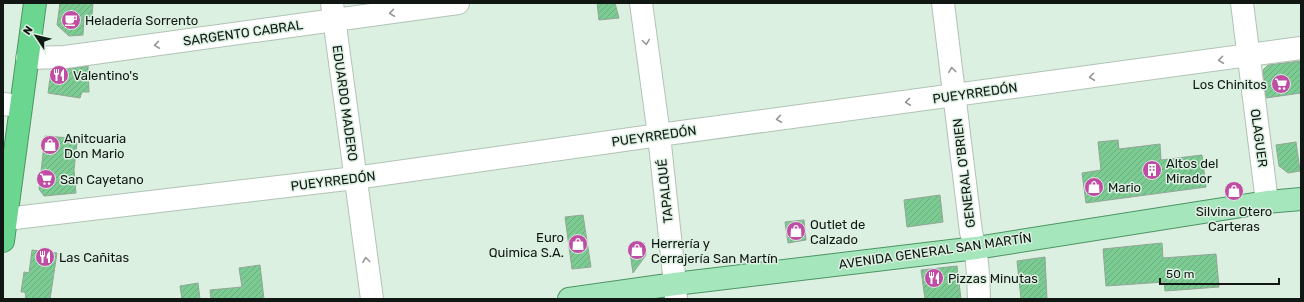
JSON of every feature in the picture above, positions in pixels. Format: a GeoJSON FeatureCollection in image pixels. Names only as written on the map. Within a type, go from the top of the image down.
{"type":"FeatureCollection","features":[{"type":"Feature","properties":{"kind":"highway"},"geometry":{"type":"LineString","coordinates":[[3,241],[6,219],[12,105],[27,58],[35,3]]}},
{"type":"Feature","properties":{"kind":"main road","name":"AVENIDA GENERAL SAN MARTÍN"},"geometry":{"type":"LineString","coordinates":[[569,299],[676,292],[976,248],[1267,202],[1301,199]]}},
{"type":"Feature","properties":{"kind":"street","name":"SARGENTO CABRAL"},"geometry":{"type":"LineString","coordinates":[[27,58],[65,57],[333,12],[458,3]]}},
{"type":"Feature","properties":{"kind":"street","name":"TAPALQUÉ"},"geometry":{"type":"LineString","coordinates":[[641,3],[659,135],[676,292]]}},
{"type":"Feature","properties":{"kind":"street","name":"GENERAL O'BRIEN"},"geometry":{"type":"LineString","coordinates":[[943,3],[971,232],[976,248],[979,299]]}},
{"type":"Feature","properties":{"kind":"street","name":"OLAGUER"},"geometry":{"type":"LineString","coordinates":[[1242,3],[1267,202]]}},
{"type":"Feature","properties":{"kind":"street","name":"EDUARDO MADERO"},"geometry":{"type":"LineString","coordinates":[[333,12],[372,299]]}},
{"type":"Feature","properties":{"kind":"street","name":"PUEYRREDÓN"},"geometry":{"type":"LineString","coordinates":[[6,219],[356,178],[659,135],[1301,48]]}},
{"type":"Feature","properties":{"kind":"building"},"geometry":{"type":"Polygon","coordinates":[[[60,3],[93,3],[92,17],[84,16],[83,35],[69,36],[57,25],[60,3]]]}},
{"type":"Feature","properties":{"kind":"building"},"geometry":{"type":"Polygon","coordinates":[[[597,3],[615,3],[619,18],[599,20],[597,3]]]}},
{"type":"Feature","properties":{"kind":"building","name":"Los Chinitos"},"geometry":{"type":"Polygon","coordinates":[[[1301,61],[1301,93],[1266,98],[1263,70],[1268,65],[1301,61]]]}},
{"type":"Feature","properties":{"kind":"building"},"geometry":{"type":"Polygon","coordinates":[[[88,66],[89,92],[82,92],[80,98],[48,93],[51,71],[88,66]]]}},
{"type":"Feature","properties":{"kind":"building"},"geometry":{"type":"Polygon","coordinates":[[[45,136],[71,138],[71,143],[77,143],[74,170],[76,193],[44,196],[39,189],[45,136]]]}},
{"type":"Feature","properties":{"kind":"building"},"geometry":{"type":"Polygon","coordinates":[[[1118,140],[1119,149],[1160,144],[1161,160],[1202,155],[1206,187],[1086,203],[1082,173],[1101,170],[1098,142],[1118,140]]]}},
{"type":"Feature","properties":{"kind":"building"},"geometry":{"type":"Polygon","coordinates":[[[1296,142],[1300,171],[1288,173],[1279,166],[1276,145],[1296,142]]]}},
{"type":"Feature","properties":{"kind":"building"},"geometry":{"type":"Polygon","coordinates":[[[940,195],[943,222],[907,227],[904,200],[940,195]]]}},
{"type":"Feature","properties":{"kind":"building","name":"Euro Quimica S.A."},"geometry":{"type":"Polygon","coordinates":[[[583,215],[591,267],[572,269],[565,217],[583,215]]]}},
{"type":"Feature","properties":{"kind":"building","name":"Outlet de Calzado"},"geometry":{"type":"Polygon","coordinates":[[[804,220],[806,240],[788,243],[785,222],[804,220]]]}},
{"type":"Feature","properties":{"kind":"building","name":"Herrería y Cerrajería San Martín"},"geometry":{"type":"Polygon","coordinates":[[[644,243],[646,255],[633,273],[629,246],[644,243]]]}},
{"type":"Feature","properties":{"kind":"building"},"geometry":{"type":"Polygon","coordinates":[[[1162,243],[1163,258],[1216,254],[1219,287],[1165,291],[1164,282],[1106,286],[1103,249],[1162,243]]]}},
{"type":"Feature","properties":{"kind":"building"},"geometry":{"type":"Polygon","coordinates":[[[32,250],[57,253],[50,299],[26,299],[25,292],[21,292],[24,272],[29,273],[32,250]]]}},
{"type":"Feature","properties":{"kind":"building"},"geometry":{"type":"Polygon","coordinates":[[[1045,257],[1047,299],[1021,299],[1017,261],[1045,257]]]}},
{"type":"Feature","properties":{"kind":"building"},"geometry":{"type":"Polygon","coordinates":[[[260,265],[264,299],[211,299],[210,290],[242,287],[239,268],[260,265]]]}},
{"type":"Feature","properties":{"kind":"building"},"geometry":{"type":"Polygon","coordinates":[[[957,266],[961,299],[925,299],[921,270],[957,266]]]}},
{"type":"Feature","properties":{"kind":"building"},"geometry":{"type":"Polygon","coordinates":[[[198,283],[200,299],[182,299],[180,286],[198,283]]]}},
{"type":"Feature","properties":{"kind":"place","name":"Heladería Sorrento"},"geometry":{"type":"Point","coordinates":[71,20]}},
{"type":"Feature","properties":{"kind":"place","name":"Valentino's"},"geometry":{"type":"Point","coordinates":[59,75]}},
{"type":"Feature","properties":{"kind":"place","name":"Los Chinitos"},"geometry":{"type":"Point","coordinates":[1281,84]}},
{"type":"Feature","properties":{"kind":"place","name":"Anitcuaria Don Mario"},"geometry":{"type":"Point","coordinates":[50,145]}},
{"type":"Feature","properties":{"kind":"place","name":"Altos del Mirador"},"geometry":{"type":"Point","coordinates":[1152,170]}},
{"type":"Feature","properties":{"kind":"place","name":"San Cayetano"},"geometry":{"type":"Point","coordinates":[46,179]}},
{"type":"Feature","properties":{"kind":"place","name":"Mario"},"geometry":{"type":"Point","coordinates":[1094,187]}},
{"type":"Feature","properties":{"kind":"place","name":"Silvina Otero Carteras"},"geometry":{"type":"Point","coordinates":[1234,191]}},
{"type":"Feature","properties":{"kind":"place","name":"Outlet de Calzado"},"geometry":{"type":"Point","coordinates":[796,231]}},
{"type":"Feature","properties":{"kind":"place","name":"Euro Quimica S.A."},"geometry":{"type":"Point","coordinates":[578,244]}},
{"type":"Feature","properties":{"kind":"place","name":"Herrería y Cerrajería San Martín"},"geometry":{"type":"Point","coordinates":[637,250]}},
{"type":"Feature","properties":{"kind":"place","name":"Las Cañitas"},"geometry":{"type":"Point","coordinates":[45,257]}},
{"type":"Feature","properties":{"kind":"place","name":"Pizzas Minutas"},"geometry":{"type":"Point","coordinates":[934,278]}}]}
